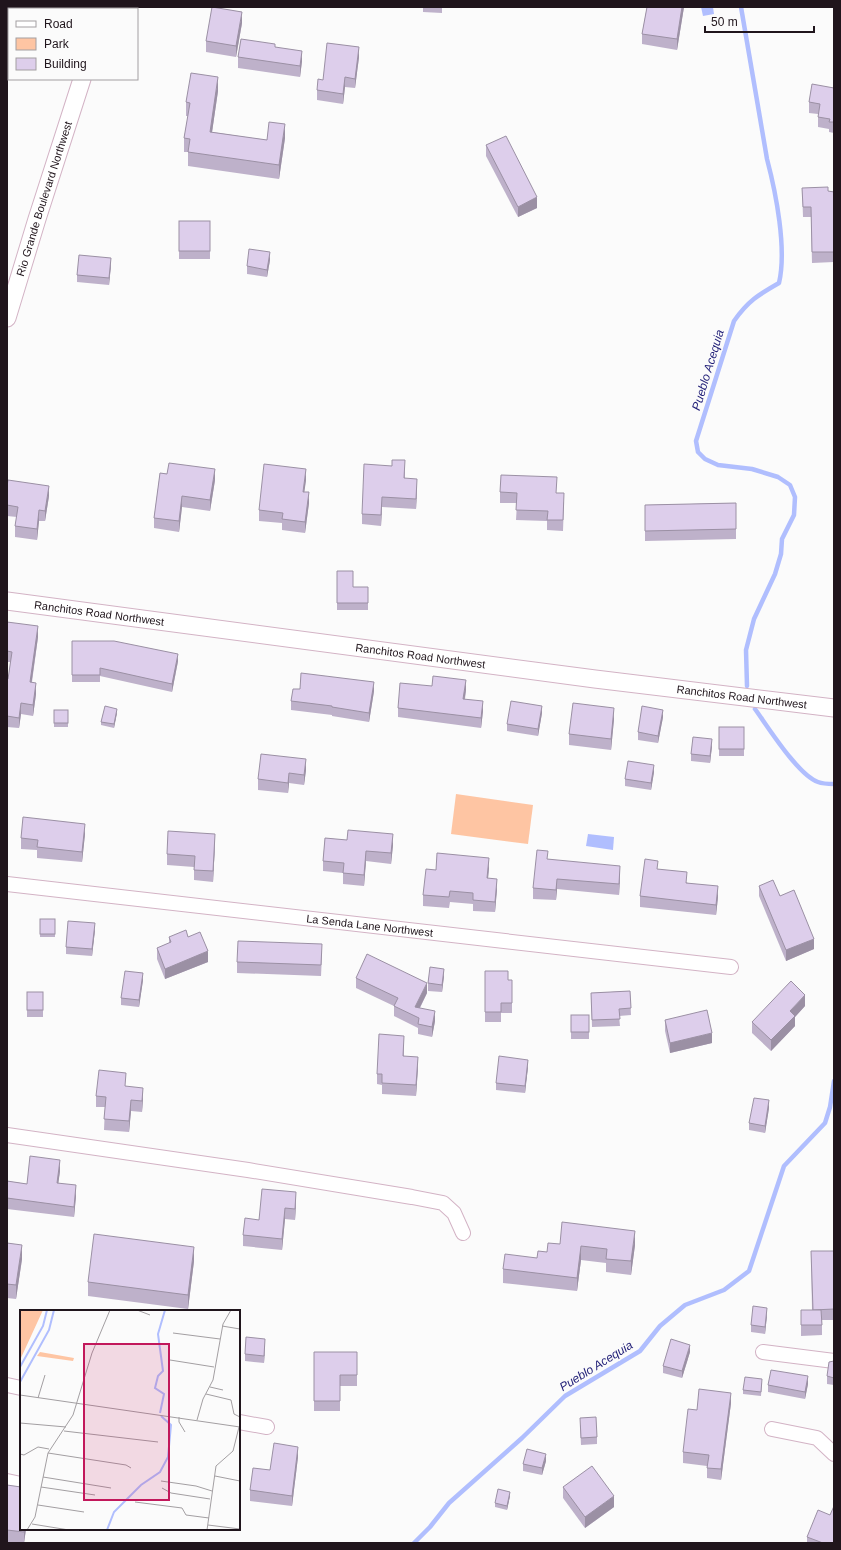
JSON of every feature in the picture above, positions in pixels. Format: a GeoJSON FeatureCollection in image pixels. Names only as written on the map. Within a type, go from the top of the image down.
{"type":"FeatureCollection","features":[{"type":"Feature","properties":{"kind":"street","name":"Rio Grande Boulevard Northwest"},"geometry":{"type":"LineString","coordinates":[[7,318],[39,212],[82,80]]}},
{"type":"Feature","properties":{"kind":"street","name":"Ranchitos Road Northwest"},"geometry":{"type":"LineString","coordinates":[[7,601],[595,679],[834,708]]}},
{"type":"Feature","properties":{"kind":"street","name":"La Senda Lane Northwest"},"geometry":{"type":"LineString","coordinates":[[7,884],[731,967]]}},
{"type":"Feature","properties":{"kind":"street"},"geometry":{"type":"LineString","coordinates":[[7,1135],[256,1171],[443,1203],[454,1213],[463,1233]]}},
{"type":"Feature","properties":{"kind":"street"},"geometry":{"type":"LineString","coordinates":[[763,1352],[834,1361]]}},
{"type":"Feature","properties":{"kind":"street"},"geometry":{"type":"LineString","coordinates":[[7,1386],[20,1388]]}},
{"type":"Feature","properties":{"kind":"street"},"geometry":{"type":"LineString","coordinates":[[240,1422],[267,1427]]}},
{"type":"Feature","properties":{"kind":"street"},"geometry":{"type":"LineString","coordinates":[[772,1429],[817,1438],[834,1454]]}},
{"type":"Feature","properties":{"kind":"street"},"geometry":{"type":"LineString","coordinates":[[7,1481],[20,1484]]}},
{"type":"Feature","properties":{"kind":"green space"},"geometry":{"type":"Polygon","coordinates":[[[456,794],[533,805],[528,844],[451,834],[456,794]]]}},
{"type":"Feature","properties":{"kind":"water"},"geometry":{"type":"Polygon","coordinates":[[[701,7],[713,7],[714,14],[703,16],[701,7]]]}},
{"type":"Feature","properties":{"kind":"water"},"geometry":{"type":"Polygon","coordinates":[[[588,834],[614,837],[613,850],[586,846],[588,834]]]}},
{"type":"Feature","properties":{"kind":"building"},"geometry":{"type":"Polygon","coordinates":[[[212,7],[242,12],[236,46],[206,41],[212,7]]]}},
{"type":"Feature","properties":{"kind":"building"},"geometry":{"type":"Polygon","coordinates":[[[647,7],[682,7],[677,39],[642,34],[647,7]]]}},
{"type":"Feature","properties":{"kind":"building"},"geometry":{"type":"Polygon","coordinates":[[[241,39],[275,44],[275,47],[302,51],[300,66],[238,57],[241,39]]]}},
{"type":"Feature","properties":{"kind":"building"},"geometry":{"type":"Polygon","coordinates":[[[327,43],[359,47],[355,79],[345,77],[343,94],[317,90],[318,79],[323,80],[327,43]]]}},
{"type":"Feature","properties":{"kind":"building"},"geometry":{"type":"Polygon","coordinates":[[[191,73],[218,77],[210,132],[267,140],[269,122],[285,124],[279,165],[188,152],[190,139],[184,138],[190,103],[186,102],[191,73]]]}},
{"type":"Feature","properties":{"kind":"building"},"geometry":{"type":"Polygon","coordinates":[[[812,84],[834,88],[834,122],[829,122],[830,119],[818,117],[820,104],[809,102],[812,84]]]}},
{"type":"Feature","properties":{"kind":"building"},"geometry":{"type":"Polygon","coordinates":[[[506,136],[537,197],[518,207],[486,145],[506,136]]]}},
{"type":"Feature","properties":{"kind":"building"},"geometry":{"type":"Polygon","coordinates":[[[828,187],[828,191],[834,192],[834,252],[812,252],[811,207],[803,207],[802,188],[828,187]]]}},
{"type":"Feature","properties":{"kind":"building"},"geometry":{"type":"Polygon","coordinates":[[[179,221],[210,221],[210,251],[179,251],[179,221]]]}},
{"type":"Feature","properties":{"kind":"building"},"geometry":{"type":"Polygon","coordinates":[[[249,249],[270,252],[267,270],[247,266],[249,249]]]}},
{"type":"Feature","properties":{"kind":"building"},"geometry":{"type":"Polygon","coordinates":[[[79,255],[111,258],[109,278],[77,275],[79,255]]]}},
{"type":"Feature","properties":{"kind":"building"},"geometry":{"type":"Polygon","coordinates":[[[392,460],[405,460],[404,478],[417,479],[416,499],[382,497],[381,515],[362,514],[364,464],[392,466],[392,460]]]}},
{"type":"Feature","properties":{"kind":"building"},"geometry":{"type":"Polygon","coordinates":[[[169,463],[215,469],[210,500],[182,496],[179,521],[154,518],[160,473],[167,474],[169,463]]]}},
{"type":"Feature","properties":{"kind":"building"},"geometry":{"type":"Polygon","coordinates":[[[264,464],[306,469],[303,492],[309,492],[305,522],[282,519],[283,513],[259,510],[264,464]]]}},
{"type":"Feature","properties":{"kind":"building"},"geometry":{"type":"Polygon","coordinates":[[[501,475],[557,477],[556,493],[564,493],[563,520],[547,520],[548,511],[516,510],[517,493],[500,492],[501,475]]]}},
{"type":"Feature","properties":{"kind":"building"},"geometry":{"type":"Polygon","coordinates":[[[8,480],[49,486],[45,511],[39,510],[37,529],[15,526],[18,507],[7,505],[8,480]]]}},
{"type":"Feature","properties":{"kind":"building"},"geometry":{"type":"Polygon","coordinates":[[[736,503],[736,529],[645,531],[645,505],[736,503]]]}},
{"type":"Feature","properties":{"kind":"building"},"geometry":{"type":"Polygon","coordinates":[[[337,571],[353,571],[353,587],[368,587],[368,603],[337,603],[337,571]]]}},
{"type":"Feature","properties":{"kind":"building"},"geometry":{"type":"Polygon","coordinates":[[[7,622],[38,626],[30,682],[36,683],[33,705],[21,703],[19,718],[7,716],[7,679],[12,652],[7,651],[7,622]]]}},
{"type":"Feature","properties":{"kind":"building"},"geometry":{"type":"Polygon","coordinates":[[[72,641],[114,641],[178,654],[172,684],[100,668],[100,675],[72,675],[72,641]]]}},
{"type":"Feature","properties":{"kind":"building"},"geometry":{"type":"Polygon","coordinates":[[[301,673],[374,682],[369,713],[332,706],[291,701],[293,689],[300,689],[301,673]]]}},
{"type":"Feature","properties":{"kind":"building"},"geometry":{"type":"Polygon","coordinates":[[[433,676],[466,680],[463,699],[483,701],[481,718],[398,708],[400,683],[432,686],[433,676]]]}},
{"type":"Feature","properties":{"kind":"building"},"geometry":{"type":"Polygon","coordinates":[[[511,701],[542,706],[538,729],[507,724],[511,701]]]}},
{"type":"Feature","properties":{"kind":"building"},"geometry":{"type":"Polygon","coordinates":[[[573,703],[614,708],[611,739],[569,734],[573,703]]]}},
{"type":"Feature","properties":{"kind":"building"},"geometry":{"type":"Polygon","coordinates":[[[105,706],[117,709],[114,724],[101,722],[105,706]]]}},
{"type":"Feature","properties":{"kind":"building"},"geometry":{"type":"Polygon","coordinates":[[[642,706],[663,710],[658,736],[638,732],[642,706]]]}},
{"type":"Feature","properties":{"kind":"building"},"geometry":{"type":"Polygon","coordinates":[[[54,710],[68,710],[68,723],[54,723],[54,710]]]}},
{"type":"Feature","properties":{"kind":"building"},"geometry":{"type":"Polygon","coordinates":[[[719,727],[744,727],[744,749],[719,749],[719,727]]]}},
{"type":"Feature","properties":{"kind":"building"},"geometry":{"type":"Polygon","coordinates":[[[693,737],[712,739],[710,756],[691,754],[693,737]]]}},
{"type":"Feature","properties":{"kind":"building"},"geometry":{"type":"Polygon","coordinates":[[[261,754],[306,759],[304,775],[289,773],[288,783],[258,779],[261,754]]]}},
{"type":"Feature","properties":{"kind":"building"},"geometry":{"type":"Polygon","coordinates":[[[628,761],[654,765],[651,783],[625,779],[628,761]]]}},
{"type":"Feature","properties":{"kind":"building"},"geometry":{"type":"Polygon","coordinates":[[[23,817],[85,824],[82,852],[37,847],[38,840],[21,838],[23,817]]]}},
{"type":"Feature","properties":{"kind":"building"},"geometry":{"type":"Polygon","coordinates":[[[348,830],[393,834],[391,853],[366,851],[364,875],[343,873],[344,863],[323,861],[325,838],[347,840],[348,830]]]}},
{"type":"Feature","properties":{"kind":"building"},"geometry":{"type":"Polygon","coordinates":[[[168,831],[215,834],[213,871],[194,870],[195,856],[167,854],[168,831]]]}},
{"type":"Feature","properties":{"kind":"building"},"geometry":{"type":"Polygon","coordinates":[[[537,850],[548,851],[547,859],[620,866],[619,884],[557,879],[556,890],[533,888],[537,850]]]}},
{"type":"Feature","properties":{"kind":"building"},"geometry":{"type":"Polygon","coordinates":[[[437,853],[489,858],[487,878],[497,879],[495,902],[473,900],[473,893],[450,891],[449,897],[423,895],[426,869],[436,870],[437,853]]]}},
{"type":"Feature","properties":{"kind":"building"},"geometry":{"type":"Polygon","coordinates":[[[645,859],[658,861],[657,869],[687,872],[686,883],[718,886],[716,905],[640,896],[645,859]]]}},
{"type":"Feature","properties":{"kind":"building"},"geometry":{"type":"Polygon","coordinates":[[[773,880],[780,896],[794,890],[814,939],[786,950],[759,886],[773,880]]]}},
{"type":"Feature","properties":{"kind":"building"},"geometry":{"type":"Polygon","coordinates":[[[40,919],[55,919],[55,934],[40,934],[40,919]]]}},
{"type":"Feature","properties":{"kind":"building"},"geometry":{"type":"Polygon","coordinates":[[[68,921],[95,923],[92,949],[66,947],[68,921]]]}},
{"type":"Feature","properties":{"kind":"building"},"geometry":{"type":"Polygon","coordinates":[[[186,930],[188,937],[200,932],[208,951],[165,969],[157,948],[171,942],[169,937],[186,930]]]}},
{"type":"Feature","properties":{"kind":"building"},"geometry":{"type":"Polygon","coordinates":[[[238,941],[322,944],[321,965],[237,962],[238,941]]]}},
{"type":"Feature","properties":{"kind":"building"},"geometry":{"type":"Polygon","coordinates":[[[367,954],[427,983],[415,1007],[435,1011],[432,1027],[418,1024],[419,1018],[394,1006],[398,998],[356,978],[367,954]]]}},
{"type":"Feature","properties":{"kind":"building"},"geometry":{"type":"Polygon","coordinates":[[[430,967],[444,969],[442,985],[428,983],[430,967]]]}},
{"type":"Feature","properties":{"kind":"building"},"geometry":{"type":"Polygon","coordinates":[[[125,971],[143,973],[139,1000],[121,998],[125,971]]]}},
{"type":"Feature","properties":{"kind":"building"},"geometry":{"type":"Polygon","coordinates":[[[485,971],[508,971],[508,980],[512,980],[512,1003],[501,1003],[501,1012],[485,1012],[485,971]]]}},
{"type":"Feature","properties":{"kind":"building"},"geometry":{"type":"Polygon","coordinates":[[[791,981],[805,995],[790,1011],[795,1016],[771,1040],[752,1022],[791,981]]]}},
{"type":"Feature","properties":{"kind":"building"},"geometry":{"type":"Polygon","coordinates":[[[630,991],[631,1008],[619,1009],[620,1019],[592,1020],[591,993],[630,991]]]}},
{"type":"Feature","properties":{"kind":"building"},"geometry":{"type":"Polygon","coordinates":[[[27,992],[43,992],[43,1010],[27,1010],[27,992]]]}},
{"type":"Feature","properties":{"kind":"building"},"geometry":{"type":"Polygon","coordinates":[[[707,1010],[712,1033],[670,1043],[665,1020],[707,1010]]]}},
{"type":"Feature","properties":{"kind":"building"},"geometry":{"type":"Polygon","coordinates":[[[571,1015],[589,1015],[589,1032],[571,1032],[571,1015]]]}},
{"type":"Feature","properties":{"kind":"building"},"geometry":{"type":"Polygon","coordinates":[[[379,1034],[404,1036],[403,1056],[418,1057],[416,1085],[382,1083],[382,1074],[377,1074],[379,1034]]]}},
{"type":"Feature","properties":{"kind":"building"},"geometry":{"type":"Polygon","coordinates":[[[499,1056],[528,1060],[525,1086],[496,1083],[499,1056]]]}},
{"type":"Feature","properties":{"kind":"building"},"geometry":{"type":"Polygon","coordinates":[[[99,1070],[126,1073],[125,1086],[143,1088],[142,1101],[131,1100],[129,1121],[104,1119],[106,1097],[96,1096],[99,1070]]]}},
{"type":"Feature","properties":{"kind":"building"},"geometry":{"type":"Polygon","coordinates":[[[754,1098],[769,1100],[765,1126],[749,1123],[754,1098]]]}},
{"type":"Feature","properties":{"kind":"building"},"geometry":{"type":"Polygon","coordinates":[[[30,1156],[60,1160],[57,1183],[76,1185],[74,1207],[7,1198],[7,1181],[27,1184],[30,1156]]]}},
{"type":"Feature","properties":{"kind":"building"},"geometry":{"type":"Polygon","coordinates":[[[262,1189],[296,1192],[295,1209],[285,1208],[282,1239],[243,1235],[245,1218],[259,1220],[262,1189]]]}},
{"type":"Feature","properties":{"kind":"building"},"geometry":{"type":"Polygon","coordinates":[[[562,1222],[635,1231],[631,1261],[606,1259],[607,1249],[581,1246],[577,1278],[503,1269],[505,1254],[537,1258],[538,1251],[547,1252],[548,1243],[560,1244],[562,1222]]]}},
{"type":"Feature","properties":{"kind":"building"},"geometry":{"type":"Polygon","coordinates":[[[94,1234],[194,1247],[188,1295],[88,1282],[94,1234]]]}},
{"type":"Feature","properties":{"kind":"building"},"geometry":{"type":"Polygon","coordinates":[[[7,1243],[22,1245],[16,1285],[7,1284],[7,1243]]]}},
{"type":"Feature","properties":{"kind":"building"},"geometry":{"type":"Polygon","coordinates":[[[811,1251],[834,1251],[834,1309],[813,1310],[811,1251]]]}},
{"type":"Feature","properties":{"kind":"building"},"geometry":{"type":"Polygon","coordinates":[[[753,1306],[767,1308],[765,1327],[751,1325],[753,1306]]]}},
{"type":"Feature","properties":{"kind":"building"},"geometry":{"type":"Polygon","coordinates":[[[801,1310],[821,1310],[822,1325],[801,1325],[801,1310]]]}},
{"type":"Feature","properties":{"kind":"building"},"geometry":{"type":"Polygon","coordinates":[[[246,1337],[265,1339],[264,1356],[245,1354],[246,1337]]]}},
{"type":"Feature","properties":{"kind":"building"},"geometry":{"type":"Polygon","coordinates":[[[671,1339],[690,1345],[682,1371],[663,1366],[671,1339]]]}},
{"type":"Feature","properties":{"kind":"building"},"geometry":{"type":"Polygon","coordinates":[[[314,1352],[357,1352],[357,1375],[340,1375],[340,1401],[314,1401],[314,1352]]]}},
{"type":"Feature","properties":{"kind":"building"},"geometry":{"type":"Polygon","coordinates":[[[834,1361],[834,1378],[827,1376],[829,1362],[834,1361]]]}},
{"type":"Feature","properties":{"kind":"building"},"geometry":{"type":"Polygon","coordinates":[[[771,1370],[808,1376],[805,1392],[768,1385],[771,1370]]]}},
{"type":"Feature","properties":{"kind":"building"},"geometry":{"type":"Polygon","coordinates":[[[745,1377],[762,1379],[761,1392],[743,1390],[745,1377]]]}},
{"type":"Feature","properties":{"kind":"building"},"geometry":{"type":"Polygon","coordinates":[[[699,1389],[731,1393],[721,1469],[707,1468],[709,1455],[683,1452],[688,1409],[697,1410],[699,1389]]]}},
{"type":"Feature","properties":{"kind":"building"},"geometry":{"type":"Polygon","coordinates":[[[596,1417],[597,1437],[581,1438],[580,1418],[596,1417]]]}},
{"type":"Feature","properties":{"kind":"building"},"geometry":{"type":"Polygon","coordinates":[[[274,1443],[298,1447],[292,1496],[250,1490],[253,1468],[270,1470],[274,1443]]]}},
{"type":"Feature","properties":{"kind":"building"},"geometry":{"type":"Polygon","coordinates":[[[527,1449],[546,1454],[542,1468],[523,1464],[527,1449]]]}},
{"type":"Feature","properties":{"kind":"building"},"geometry":{"type":"Polygon","coordinates":[[[592,1466],[614,1496],[585,1517],[563,1487],[592,1466]]]}},
{"type":"Feature","properties":{"kind":"building"},"geometry":{"type":"Polygon","coordinates":[[[7,1485],[20,1487],[20,1530],[24,1530],[24,1532],[7,1530],[7,1485]]]}},
{"type":"Feature","properties":{"kind":"building"},"geometry":{"type":"Polygon","coordinates":[[[498,1489],[510,1492],[507,1506],[495,1503],[498,1489]]]}},
{"type":"Feature","properties":{"kind":"building"},"geometry":{"type":"Polygon","coordinates":[[[834,1506],[834,1543],[823,1543],[807,1537],[818,1510],[830,1515],[834,1506]]]}},
{"type":"Feature","properties":{"kind":"waterway","name":"Pueblo Acequia"},"geometry":{"type":"LineString","coordinates":[[741,7],[767,159],[777,204],[782,254],[781,269],[779,283],[754,299],[744,308],[734,321],[696,441],[698,452],[705,459],[718,465],[752,469],[778,477],[790,485],[795,497],[794,515],[782,539],[781,554],[775,574],[754,619],[746,650],[747,686]]}},
{"type":"Feature","properties":{"kind":"waterway","name":"Pueblo Acequia"},"geometry":{"type":"LineString","coordinates":[[755,709],[784,750],[810,778],[824,784],[834,784]]}},
{"type":"Feature","properties":{"kind":"waterway","name":"Pueblo Acequia"},"geometry":{"type":"LineString","coordinates":[[414,1543],[430,1527],[449,1503],[522,1438],[565,1396],[640,1351],[660,1326],[685,1305],[724,1290],[749,1271],[784,1166],[825,1123],[830,1107],[834,1081]]}}]}
